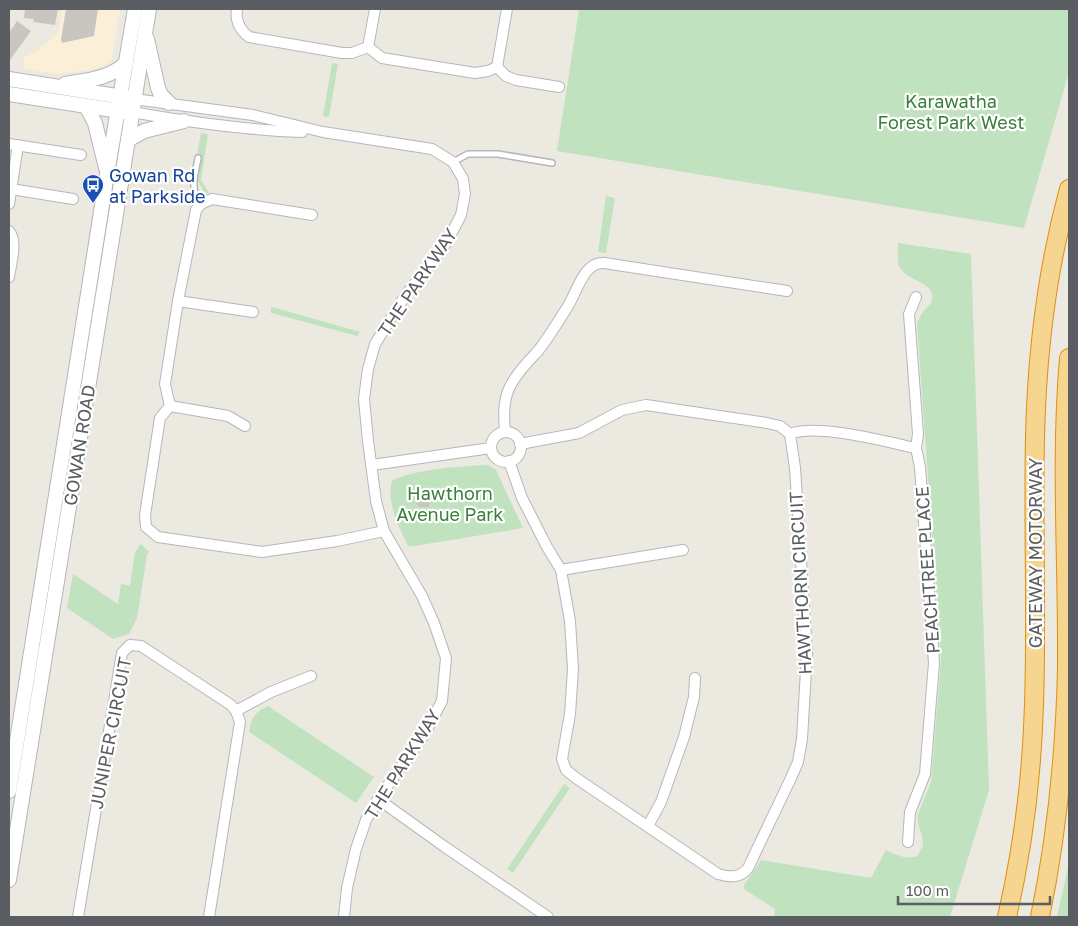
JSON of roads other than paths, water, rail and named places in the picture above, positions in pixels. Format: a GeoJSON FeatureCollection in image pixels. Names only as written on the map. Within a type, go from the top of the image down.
{"type":"FeatureCollection","features":[{"type":"Feature","properties":{"kind":"highway","name":"GATEWAY MOTORWAY"},"geometry":{"type":"LineString","coordinates":[[1007,917],[1022,840],[1030,773],[1034,706],[1036,634],[1035,464],[1038,373],[1052,263],[1069,189]]}},
{"type":"Feature","properties":{"kind":"highway","name":"GATEWAY MOTORWAY"},"geometry":{"type":"LineString","coordinates":[[1040,917],[1055,833],[1065,733],[1067,668],[1064,440],[1069,358]]}},
{"type":"Feature","properties":{"kind":"main road","name":"GOWAN ROAD"},"geometry":{"type":"LineString","coordinates":[[9,880],[128,140],[126,63],[135,9]]}},
{"type":"Feature","properties":{"kind":"main road","name":"GOWAN ROAD"},"geometry":{"type":"LineString","coordinates":[[9,790],[107,174],[146,31],[149,9]]}},
{"type":"Feature","properties":{"kind":"main road"},"geometry":{"type":"LineString","coordinates":[[146,31],[158,88],[161,95],[169,103]]}},
{"type":"Feature","properties":{"kind":"main road"},"geometry":{"type":"LineString","coordinates":[[54,86],[108,75],[117,71],[126,63]]}},
{"type":"Feature","properties":{"kind":"main road"},"geometry":{"type":"LineString","coordinates":[[9,79],[54,86],[126,105]]}},
{"type":"Feature","properties":{"kind":"main road"},"geometry":{"type":"LineString","coordinates":[[14,95],[86,106],[126,105]]}},
{"type":"Feature","properties":{"kind":"main road"},"geometry":{"type":"LineString","coordinates":[[86,106],[95,123],[107,174]]}},
{"type":"Feature","properties":{"kind":"main road"},"geometry":{"type":"LineString","coordinates":[[128,140],[144,131],[184,121]]}},
{"type":"Feature","properties":{"kind":"street"},"geometry":{"type":"LineString","coordinates":[[237,9],[236,13],[240,30],[249,37],[342,53],[352,53],[368,47]]}},
{"type":"Feature","properties":{"kind":"street"},"geometry":{"type":"LineString","coordinates":[[368,47],[375,9]]}},
{"type":"Feature","properties":{"kind":"street"},"geometry":{"type":"LineString","coordinates":[[497,67],[507,9]]}},
{"type":"Feature","properties":{"kind":"street"},"geometry":{"type":"LineString","coordinates":[[368,47],[382,58],[475,73],[497,67]]}},
{"type":"Feature","properties":{"kind":"street"},"geometry":{"type":"LineString","coordinates":[[497,67],[506,76],[516,80],[559,87]]}},
{"type":"Feature","properties":{"kind":"street"},"geometry":{"type":"LineString","coordinates":[[126,105],[169,103],[253,115],[323,132],[432,149],[453,162]]}},
{"type":"Feature","properties":{"kind":"street"},"geometry":{"type":"LineString","coordinates":[[126,105],[184,121],[262,130],[323,132]]}},
{"type":"Feature","properties":{"kind":"street"},"geometry":{"type":"LineString","coordinates":[[9,204],[13,145],[81,155]]}},
{"type":"Feature","properties":{"kind":"street","name":"THE PARKWAY"},"geometry":{"type":"LineString","coordinates":[[344,917],[347,888],[356,849],[366,820],[378,798],[424,735],[442,701],[446,658],[422,596],[384,531],[376,501],[364,399],[368,369],[375,344],[405,296],[448,242],[461,215],[465,194],[463,179],[453,162]]}},
{"type":"Feature","properties":{"kind":"street"},"geometry":{"type":"LineString","coordinates":[[11,190],[73,199]]}},
{"type":"Feature","properties":{"kind":"street"},"geometry":{"type":"LineString","coordinates":[[170,406],[165,384],[178,300],[186,268],[196,210],[201,204],[212,199],[312,215]]}},
{"type":"Feature","properties":{"kind":"street"},"geometry":{"type":"LineString","coordinates":[[9,230],[14,245],[9,277]]}},
{"type":"Feature","properties":{"kind":"street"},"geometry":{"type":"LineString","coordinates":[[505,432],[504,407],[507,392],[513,380],[551,334],[588,268],[595,263],[604,262],[787,291]]}},
{"type":"Feature","properties":{"kind":"street","name":"PEACHTREE PLACE"},"geometry":{"type":"LineString","coordinates":[[908,842],[910,812],[925,774],[934,663],[920,467],[916,448],[918,434],[909,314],[916,297]]}},
{"type":"Feature","properties":{"kind":"street"},"geometry":{"type":"LineString","coordinates":[[178,300],[253,312]]}},
{"type":"Feature","properties":{"kind":"street"},"geometry":{"type":"LineString","coordinates":[[520,444],[579,433],[622,410],[646,404],[766,423],[780,426],[790,434],[798,431],[818,430],[916,448]]}},
{"type":"Feature","properties":{"kind":"street"},"geometry":{"type":"LineString","coordinates":[[170,406],[228,416],[245,426]]}},
{"type":"Feature","properties":{"kind":"street"},"geometry":{"type":"LineString","coordinates":[[170,406],[160,418],[145,515],[146,527],[158,537],[262,552],[337,541],[384,531]]}},
{"type":"Feature","properties":{"kind":"street"},"geometry":{"type":"LineString","coordinates":[[505,432],[515,436],[520,444],[518,455],[509,461],[497,459],[492,448],[495,437],[505,432]]}},
{"type":"Feature","properties":{"kind":"street","name":"HAWTHORN CIRCUIT"},"geometry":{"type":"LineString","coordinates":[[509,461],[522,498],[547,548],[561,570],[570,621],[574,669],[570,714],[562,759],[566,770],[718,874],[730,877],[745,872],[748,868],[798,762],[802,740],[807,653],[795,468],[790,434]]}},
{"type":"Feature","properties":{"kind":"street"},"geometry":{"type":"LineString","coordinates":[[372,465],[492,448]]}},
{"type":"Feature","properties":{"kind":"street"},"geometry":{"type":"LineString","coordinates":[[561,570],[683,550]]}},
{"type":"Feature","properties":{"kind":"street","name":"JUNIPER CIRCUIT"},"geometry":{"type":"LineString","coordinates":[[78,917],[122,653],[130,645],[141,646],[230,705],[236,711]]}},
{"type":"Feature","properties":{"kind":"street"},"geometry":{"type":"LineString","coordinates":[[209,917],[240,722],[236,711],[271,692],[311,676]]}},
{"type":"Feature","properties":{"kind":"street"},"geometry":{"type":"LineString","coordinates":[[648,826],[661,802],[684,738],[694,697],[695,678]]}},
{"type":"Feature","properties":{"kind":"street"},"geometry":{"type":"LineString","coordinates":[[378,798],[445,847],[548,917]]}},
{"type":"Feature","properties":{"kind":"lane"},"geometry":{"type":"LineString","coordinates":[[14,95],[28,89],[30,82]]}},
{"type":"Feature","properties":{"kind":"lane"},"geometry":{"type":"LineString","coordinates":[[453,162],[468,154],[498,154],[552,163]]}},
{"type":"Feature","properties":{"kind":"lane"},"geometry":{"type":"LineString","coordinates":[[198,158],[193,186],[195,196],[201,204]]}},
{"type":"Feature","properties":{"kind":"place","name":"Gowan Rd at Parkside"},"geometry":{"type":"Point","coordinates":[93,204]}},
{"type":"Feature","properties":{"kind":"park label","name":"Karawatha Forest Park West"},"geometry":{"type":"Point","coordinates":[951,111]}},
{"type":"Feature","properties":{"kind":"park label","name":"Hawthorn Avenue Park"},"geometry":{"type":"Point","coordinates":[450,503]}}]}
